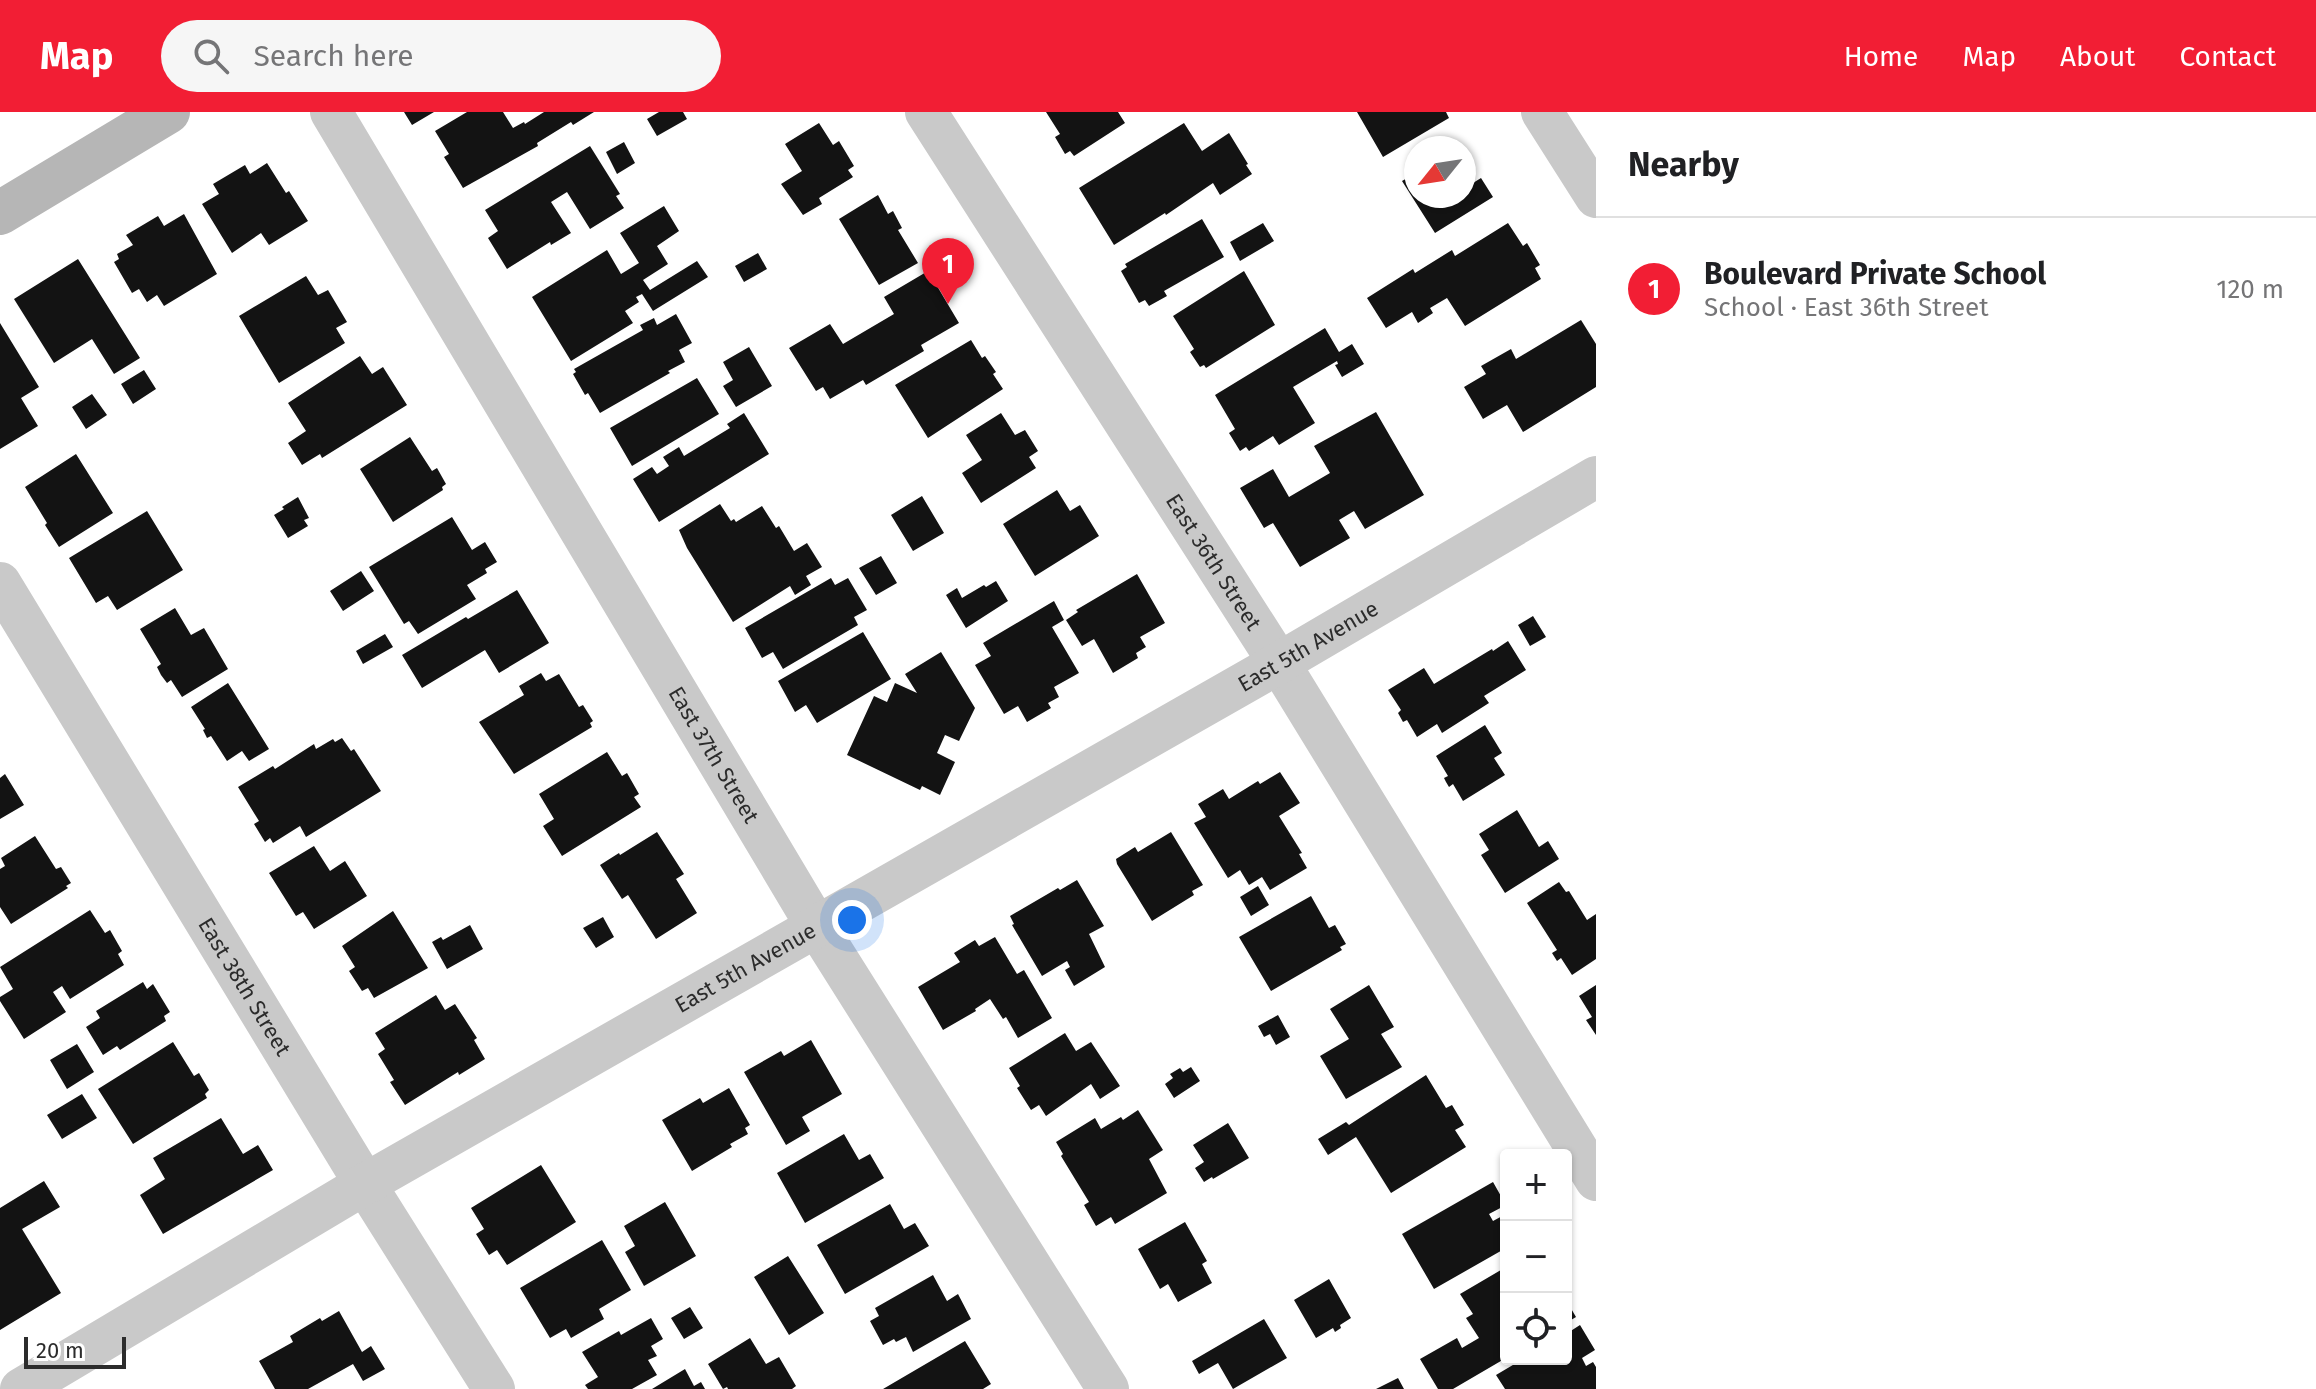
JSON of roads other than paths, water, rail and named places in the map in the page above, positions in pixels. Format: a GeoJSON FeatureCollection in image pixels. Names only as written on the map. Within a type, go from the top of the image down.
{"type":"FeatureCollection","features":[{"type":"Feature","properties":{"kind":"street"},"geometry":{"type":"LineString","coordinates":[[0,213],[168,112]]}},
{"type":"Feature","properties":{"kind":"street","name":"East 37th Street"},"geometry":{"type":"LineString","coordinates":[[331,112],[817,927],[1108,1389]]}},
{"type":"Feature","properties":{"kind":"street","name":"East 36th Street"},"geometry":{"type":"LineString","coordinates":[[926,112],[1279,663],[1596,1180]]}},
{"type":"Feature","properties":{"kind":"street"},"geometry":{"type":"LineString","coordinates":[[1542,112],[1596,197]]}},
{"type":"Feature","properties":{"kind":"street","name":"East 5th Avenue"},"geometry":{"type":"LineString","coordinates":[[21,1389],[365,1184],[1279,663],[1596,477]]}},
{"type":"Feature","properties":{"kind":"street","name":"East 38th Street"},"geometry":{"type":"LineString","coordinates":[[0,583],[365,1184],[494,1389]]}},
{"type":"Feature","properties":{"kind":"place","name":"Boulevard Private School"},"geometry":{"type":"Point","coordinates":[948,304]}}]}
